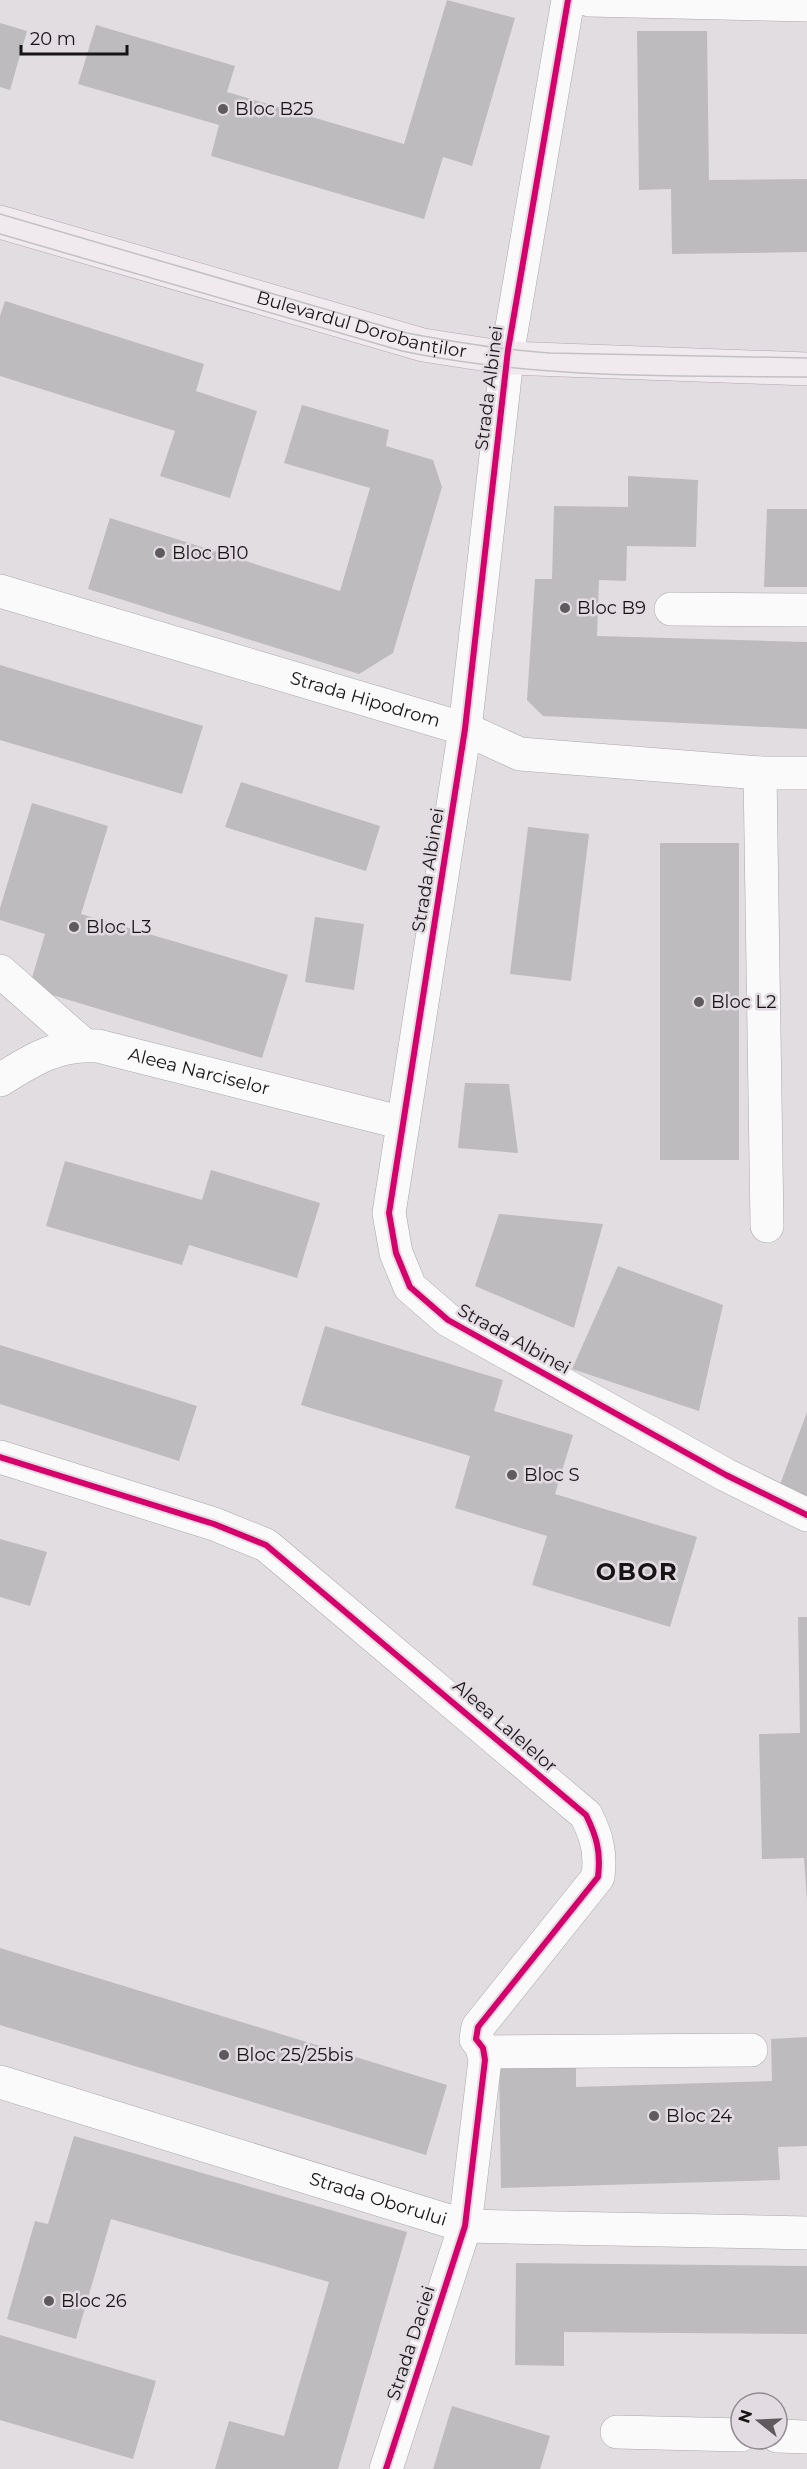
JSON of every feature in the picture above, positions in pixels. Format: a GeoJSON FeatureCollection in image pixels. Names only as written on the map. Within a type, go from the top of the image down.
{"type":"FeatureCollection","features":[{"type":"Feature","properties":{"kind":"main road","name":"Bulevardul Dorobanților"},"geometry":{"type":"LineString","coordinates":[[0,222],[423,345],[507,358],[807,369]]}},
{"type":"Feature","properties":{"kind":"street","name":"Strada Albinei"},"geometry":{"type":"LineString","coordinates":[[567,0],[507,358],[465,729],[388,1213],[396,1253],[410,1287],[448,1320],[726,1475],[807,1515]]}},
{"type":"Feature","properties":{"kind":"street"},"geometry":{"type":"LineString","coordinates":[[589,0],[807,5]]}},
{"type":"Feature","properties":{"kind":"street","name":"Strada Hipodrom"},"geometry":{"type":"LineString","coordinates":[[0,591],[465,729],[520,754],[760,773],[807,773]]}},
{"type":"Feature","properties":{"kind":"street"},"geometry":{"type":"LineString","coordinates":[[671,609],[807,610]]}},
{"type":"Feature","properties":{"kind":"street"},"geometry":{"type":"LineString","coordinates":[[760,773],[767,1226]]}},
{"type":"Feature","properties":{"kind":"street"},"geometry":{"type":"LineString","coordinates":[[0,972],[84,1045]]}},
{"type":"Feature","properties":{"kind":"street","name":"Aleea Narciselor"},"geometry":{"type":"LineString","coordinates":[[0,1080],[44,1053],[84,1045],[116,1050],[403,1123]]}},
{"type":"Feature","properties":{"kind":"street","name":"Aleea Lalelelor"},"geometry":{"type":"LineString","coordinates":[[0,1457],[214,1524],[266,1545],[586,1815],[596,1834],[601,1856],[598,1877],[478,2027],[476,2039],[485,2060],[465,2226]]}},
{"type":"Feature","properties":{"kind":"street"},"geometry":{"type":"LineString","coordinates":[[483,2052],[751,2050]]}},
{"type":"Feature","properties":{"kind":"street","name":"Strada Oborului"},"geometry":{"type":"LineString","coordinates":[[0,2082],[465,2226],[807,2233]]}},
{"type":"Feature","properties":{"kind":"street","name":"Strada Daciei"},"geometry":{"type":"LineString","coordinates":[[386,2469],[465,2226]]}},
{"type":"Feature","properties":{"kind":"street"},"geometry":{"type":"LineString","coordinates":[[617,2432],[729,2435]]}},
{"type":"Feature","properties":{"kind":"street"},"geometry":{"type":"LineString","coordinates":[[789,2436],[807,2437]]}},
{"type":"Feature","properties":{"kind":"building","name":"Bloc B25"},"geometry":{"type":"Polygon","coordinates":[[[447,0],[515,18],[472,166],[443,157],[424,219],[211,156],[219,125],[78,84],[96,25],[235,66],[227,92],[404,144],[447,0]]]}},
{"type":"Feature","properties":{"kind":"building"},"geometry":{"type":"Polygon","coordinates":[[[0,23],[27,31],[10,90],[0,87],[0,23]]]}},
{"type":"Feature","properties":{"kind":"building"},"geometry":{"type":"Polygon","coordinates":[[[637,31],[707,31],[709,180],[807,179],[807,252],[672,254],[671,189],[639,190],[637,31]]]}},
{"type":"Feature","properties":{"kind":"building"},"geometry":{"type":"Polygon","coordinates":[[[5,301],[204,364],[196,391],[257,411],[230,498],[160,476],[175,431],[0,376],[0,316],[5,301]]]}},
{"type":"Feature","properties":{"kind":"building","name":"Bloc B10"},"geometry":{"type":"Polygon","coordinates":[[[302,405],[389,430],[386,446],[433,460],[442,487],[393,653],[359,674],[88,589],[110,518],[340,591],[370,488],[284,463],[302,405]]]}},
{"type":"Feature","properties":{"kind":"building","name":"Bloc B9"},"geometry":{"type":"Polygon","coordinates":[[[628,476],[698,480],[696,547],[627,546],[626,581],[599,580],[597,636],[807,642],[807,729],[543,716],[527,700],[535,579],[552,579],[554,506],[628,507],[628,476]]]}},
{"type":"Feature","properties":{"kind":"building"},"geometry":{"type":"Polygon","coordinates":[[[767,509],[807,509],[807,587],[764,587],[767,509]]]}},
{"type":"Feature","properties":{"kind":"building"},"geometry":{"type":"Polygon","coordinates":[[[0,665],[203,726],[182,794],[0,740],[0,665]]]}},
{"type":"Feature","properties":{"kind":"building"},"geometry":{"type":"Polygon","coordinates":[[[241,782],[380,826],[366,871],[225,827],[241,782]]]}},
{"type":"Feature","properties":{"kind":"building","name":"Bloc L3"},"geometry":{"type":"Polygon","coordinates":[[[32,803],[108,826],[81,914],[288,975],[262,1058],[29,988],[45,934],[0,920],[0,908],[32,803]]]}},
{"type":"Feature","properties":{"kind":"building"},"geometry":{"type":"Polygon","coordinates":[[[528,827],[589,834],[571,981],[510,974],[528,827]]]}},
{"type":"Feature","properties":{"kind":"building","name":"Bloc L2"},"geometry":{"type":"Polygon","coordinates":[[[660,843],[739,843],[739,1160],[660,1160],[660,843]]]}},
{"type":"Feature","properties":{"kind":"building"},"geometry":{"type":"Polygon","coordinates":[[[315,917],[364,924],[354,990],[305,982],[315,917]]]}},
{"type":"Feature","properties":{"kind":"building"},"geometry":{"type":"Polygon","coordinates":[[[465,1083],[509,1084],[518,1153],[458,1148],[465,1083]]]}},
{"type":"Feature","properties":{"kind":"building"},"geometry":{"type":"Polygon","coordinates":[[[65,1161],[202,1200],[211,1170],[320,1203],[297,1278],[189,1245],[182,1265],[46,1226],[65,1161]]]}},
{"type":"Feature","properties":{"kind":"building"},"geometry":{"type":"Polygon","coordinates":[[[499,1214],[603,1224],[574,1328],[475,1286],[499,1214]]]}},
{"type":"Feature","properties":{"kind":"building"},"geometry":{"type":"Polygon","coordinates":[[[618,1266],[723,1305],[699,1411],[572,1369],[618,1266]]]}},
{"type":"Feature","properties":{"kind":"building","name":"Bloc S"},"geometry":{"type":"Polygon","coordinates":[[[325,1326],[503,1380],[494,1411],[573,1435],[555,1494],[697,1537],[670,1627],[532,1585],[547,1536],[455,1508],[470,1456],[301,1405],[325,1326]]]}},
{"type":"Feature","properties":{"kind":"building"},"geometry":{"type":"Polygon","coordinates":[[[0,1345],[197,1406],[179,1461],[0,1404],[0,1345]]]}},
{"type":"Feature","properties":{"kind":"building"},"geometry":{"type":"Polygon","coordinates":[[[807,1412],[807,1506],[775,1498],[807,1412]]]}},
{"type":"Feature","properties":{"kind":"building"},"geometry":{"type":"Polygon","coordinates":[[[0,1539],[47,1552],[30,1606],[0,1597],[0,1539]]]}},
{"type":"Feature","properties":{"kind":"building"},"geometry":{"type":"Polygon","coordinates":[[[798,1617],[807,1617],[807,1901],[804,1858],[762,1859],[759,1734],[800,1733],[798,1617]]]}},
{"type":"Feature","properties":{"kind":"building","name":"Bloc 25/25bis"},"geometry":{"type":"Polygon","coordinates":[[[0,1948],[447,2085],[426,2155],[0,2025],[0,1948]]]}},
{"type":"Feature","properties":{"kind":"building","name":"Bloc 24"},"geometry":{"type":"Polygon","coordinates":[[[807,2037],[807,2146],[778,2147],[780,2180],[501,2188],[499,2063],[576,2062],[576,2087],[772,2081],[771,2039],[807,2037]]]}},
{"type":"Feature","properties":{"kind":"building","name":"Bloc 26"},"geometry":{"type":"Polygon","coordinates":[[[74,2136],[407,2232],[338,2469],[215,2469],[229,2421],[284,2436],[329,2282],[111,2219],[76,2339],[7,2319],[35,2221],[48,2224],[74,2136]]]}},
{"type":"Feature","properties":{"kind":"building"},"geometry":{"type":"Polygon","coordinates":[[[516,2263],[807,2266],[807,2334],[564,2332],[564,2366],[515,2365],[516,2263]]]}},
{"type":"Feature","properties":{"kind":"building"},"geometry":{"type":"Polygon","coordinates":[[[0,2335],[156,2381],[133,2459],[0,2420],[0,2335]]]}},
{"type":"Feature","properties":{"kind":"building"},"geometry":{"type":"Polygon","coordinates":[[[452,2406],[550,2436],[540,2469],[433,2469],[452,2406]]]}},
{"type":"Feature","properties":{"kind":"tram line"},"geometry":{"type":"LineString","coordinates":[[0,214],[407,333],[442,340],[550,353],[807,358]]}},
{"type":"Feature","properties":{"kind":"tram line"},"geometry":{"type":"LineString","coordinates":[[0,234],[402,351],[452,360],[502,367],[604,374],[807,377]]}},
{"type":"Feature","properties":{"kind":"cycle path"},"geometry":{"type":"LineString","coordinates":[[568,0],[508,350],[465,729],[389,1213],[396,1253],[410,1287],[448,1320],[726,1475],[807,1515]]}},
{"type":"Feature","properties":{"kind":"cycle path"},"geometry":{"type":"LineString","coordinates":[[0,1457],[214,1524],[266,1545],[586,1815],[593,1831],[599,1860],[598,1877],[478,2027],[476,2039],[483,2048],[485,2060],[465,2226],[386,2469]]}},
{"type":"Feature","properties":{"kind":"place","name":"Bloc B25"},"geometry":{"type":"Point","coordinates":[223,109]}},
{"type":"Feature","properties":{"kind":"place","name":"Bloc B10"},"geometry":{"type":"Point","coordinates":[160,553]}},
{"type":"Feature","properties":{"kind":"place","name":"Bloc B9"},"geometry":{"type":"Point","coordinates":[565,608]}},
{"type":"Feature","properties":{"kind":"place","name":"Bloc L3"},"geometry":{"type":"Point","coordinates":[74,927]}},
{"type":"Feature","properties":{"kind":"place","name":"Bloc L2"},"geometry":{"type":"Point","coordinates":[699,1002]}},
{"type":"Feature","properties":{"kind":"place","name":"Bloc S"},"geometry":{"type":"Point","coordinates":[512,1475]}},
{"type":"Feature","properties":{"kind":"place","name":"Bloc 25/25bis"},"geometry":{"type":"Point","coordinates":[224,2055]}},
{"type":"Feature","properties":{"kind":"place","name":"Bloc 24"},"geometry":{"type":"Point","coordinates":[654,2116]}},
{"type":"Feature","properties":{"kind":"place","name":"Bloc 26"},"geometry":{"type":"Point","coordinates":[49,2301]}},
{"type":"Feature","properties":{"kind":"district","name":"OBOR"},"geometry":{"type":"Point","coordinates":[637,1571]}}]}
